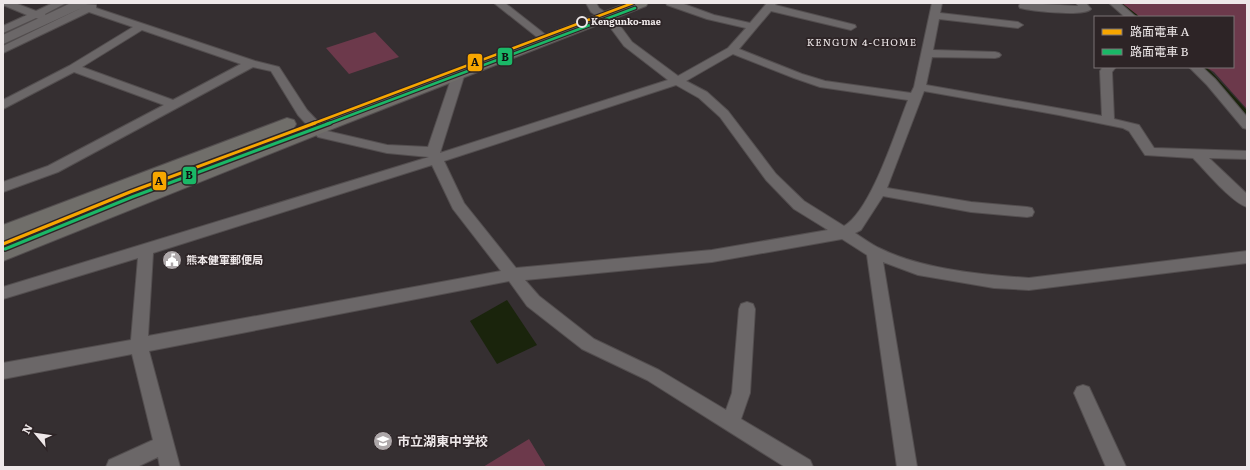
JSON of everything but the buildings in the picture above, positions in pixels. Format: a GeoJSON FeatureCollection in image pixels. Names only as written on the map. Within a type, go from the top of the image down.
{"type":"FeatureCollection","features":[{"type":"Feature","properties":{"kind":"main road"},"geometry":{"type":"LineString","coordinates":[[3,253],[310,123],[459,73],[602,8],[641,3]]}},
{"type":"Feature","properties":{"kind":"main road"},"geometry":{"type":"LineString","coordinates":[[3,234],[310,123],[541,36]]}},
{"type":"Feature","properties":{"kind":"street"},"geometry":{"type":"LineString","coordinates":[[6,3],[41,17]]}},
{"type":"Feature","properties":{"kind":"street"},"geometry":{"type":"LineString","coordinates":[[3,40],[61,3]]}},
{"type":"Feature","properties":{"kind":"street"},"geometry":{"type":"LineString","coordinates":[[3,30],[41,17],[82,6],[100,3]]}},
{"type":"Feature","properties":{"kind":"street"},"geometry":{"type":"LineString","coordinates":[[499,3],[541,36]]}},
{"type":"Feature","properties":{"kind":"street"},"geometry":{"type":"LineString","coordinates":[[671,3],[711,17],[753,27]]}},
{"type":"Feature","properties":{"kind":"street"},"geometry":{"type":"LineString","coordinates":[[3,372],[511,275],[712,256],[844,233],[856,226],[879,191],[918,92],[937,3]]}},
{"type":"Feature","properties":{"kind":"street"},"geometry":{"type":"LineString","coordinates":[[1024,6],[1069,10],[1086,9],[1081,3]]}},
{"type":"Feature","properties":{"kind":"street"},"geometry":{"type":"LineString","coordinates":[[1114,3],[1131,16]]}},
{"type":"Feature","properties":{"kind":"street"},"geometry":{"type":"LineString","coordinates":[[3,292],[146,250],[435,155],[677,81],[732,50],[771,5],[851,27]]}},
{"type":"Feature","properties":{"kind":"street"},"geometry":{"type":"LineString","coordinates":[[3,50],[82,6],[251,63],[275,69],[310,123],[323,134],[338,139],[387,149],[435,155]]}},
{"type":"Feature","properties":{"kind":"street"},"geometry":{"type":"LineString","coordinates":[[602,8],[628,44],[677,81],[703,95],[724,114],[771,177],[799,205],[874,252],[918,268],[994,282],[1029,284],[1247,257]]}},
{"type":"Feature","properties":{"kind":"street"},"geometry":{"type":"LineString","coordinates":[[934,15],[1018,26]]}},
{"type":"Feature","properties":{"kind":"street"},"geometry":{"type":"LineString","coordinates":[[3,105],[73,68],[142,26]]}},
{"type":"Feature","properties":{"kind":"street"},"geometry":{"type":"LineString","coordinates":[[732,50],[798,76],[824,84],[918,92],[1059,111],[1108,121],[1134,128],[1150,152],[1247,155]]}},
{"type":"Feature","properties":{"kind":"street"},"geometry":{"type":"LineString","coordinates":[[927,53],[994,55]]}},
{"type":"Feature","properties":{"kind":"street"},"geometry":{"type":"LineString","coordinates":[[3,187],[53,169],[174,106],[251,63]]}},
{"type":"Feature","properties":{"kind":"street"},"geometry":{"type":"LineString","coordinates":[[73,68],[174,106]]}},
{"type":"Feature","properties":{"kind":"street"},"geometry":{"type":"LineString","coordinates":[[1108,121],[1106,71],[1109,68]]}},
{"type":"Feature","properties":{"kind":"street"},"geometry":{"type":"LineString","coordinates":[[1196,68],[1211,82],[1247,125]]}},
{"type":"Feature","properties":{"kind":"street"},"geometry":{"type":"LineString","coordinates":[[459,73],[435,155],[458,205],[511,275],[533,301],[588,344],[653,375],[803,467]]}},
{"type":"Feature","properties":{"kind":"street"},"geometry":{"type":"LineString","coordinates":[[1196,154],[1247,202]]}},
{"type":"Feature","properties":{"kind":"street"},"geometry":{"type":"LineString","coordinates":[[879,191],[968,207],[1027,212]]}},
{"type":"Feature","properties":{"kind":"street"},"geometry":{"type":"LineString","coordinates":[[146,250],[139,345],[170,467]]}},
{"type":"Feature","properties":{"kind":"street"},"geometry":{"type":"LineString","coordinates":[[874,252],[907,467]]}},
{"type":"Feature","properties":{"kind":"street"},"geometry":{"type":"LineString","coordinates":[[731,422],[741,393],[747,309]]}},
{"type":"Feature","properties":{"kind":"street"},"geometry":{"type":"LineString","coordinates":[[1083,393],[1116,467]]}},
{"type":"Feature","properties":{"kind":"street"},"geometry":{"type":"LineString","coordinates":[[116,467],[164,445]]}},
{"type":"Feature","properties":{"kind":"shaded area"},"geometry":{"type":"Polygon","coordinates":[[[1120,3],[1247,3],[1247,109],[1214,72],[1208,68],[1234,68],[1234,16],[1136,16],[1120,3]]]}},
{"type":"Feature","properties":{"kind":"shaded area"},"geometry":{"type":"Polygon","coordinates":[[[375,32],[399,57],[349,74],[326,48],[375,32]]]}},
{"type":"Feature","properties":{"kind":"shaded area"},"geometry":{"type":"Polygon","coordinates":[[[507,300],[537,345],[497,364],[470,321],[507,300]]]}},
{"type":"Feature","properties":{"kind":"shaded area"},"geometry":{"type":"Polygon","coordinates":[[[529,439],[546,467],[483,467],[529,439]]]}},
{"type":"Feature","properties":{"kind":"waterway"},"geometry":{"type":"LineString","coordinates":[[1119,3],[1136,16]]}},
{"type":"Feature","properties":{"kind":"waterway"},"geometry":{"type":"LineString","coordinates":[[1203,68],[1210,73],[1247,113]]}},
{"type":"Feature","properties":{"kind":"tram line","name":"A"},"geometry":{"type":"LineString","coordinates":[[3,244],[130,192],[633,3]]}},
{"type":"Feature","properties":{"kind":"tram line","name":"B"},"geometry":{"type":"LineString","coordinates":[[5,249],[132,197],[635,8]]}},
{"type":"Feature","properties":{"kind":"place","name":"Kengunko-mae"},"geometry":{"type":"Point","coordinates":[582,22]}},
{"type":"Feature","properties":{"kind":"place","name":"熊本健軍郵便局"},"geometry":{"type":"Point","coordinates":[172,260]}},
{"type":"Feature","properties":{"kind":"place","name":"市立湖東中学校"},"geometry":{"type":"Point","coordinates":[383,441]}},
{"type":"Feature","properties":{"kind":"district","name":"KENGUN 4-CHOME"},"geometry":{"type":"Point","coordinates":[862,42]}}]}
